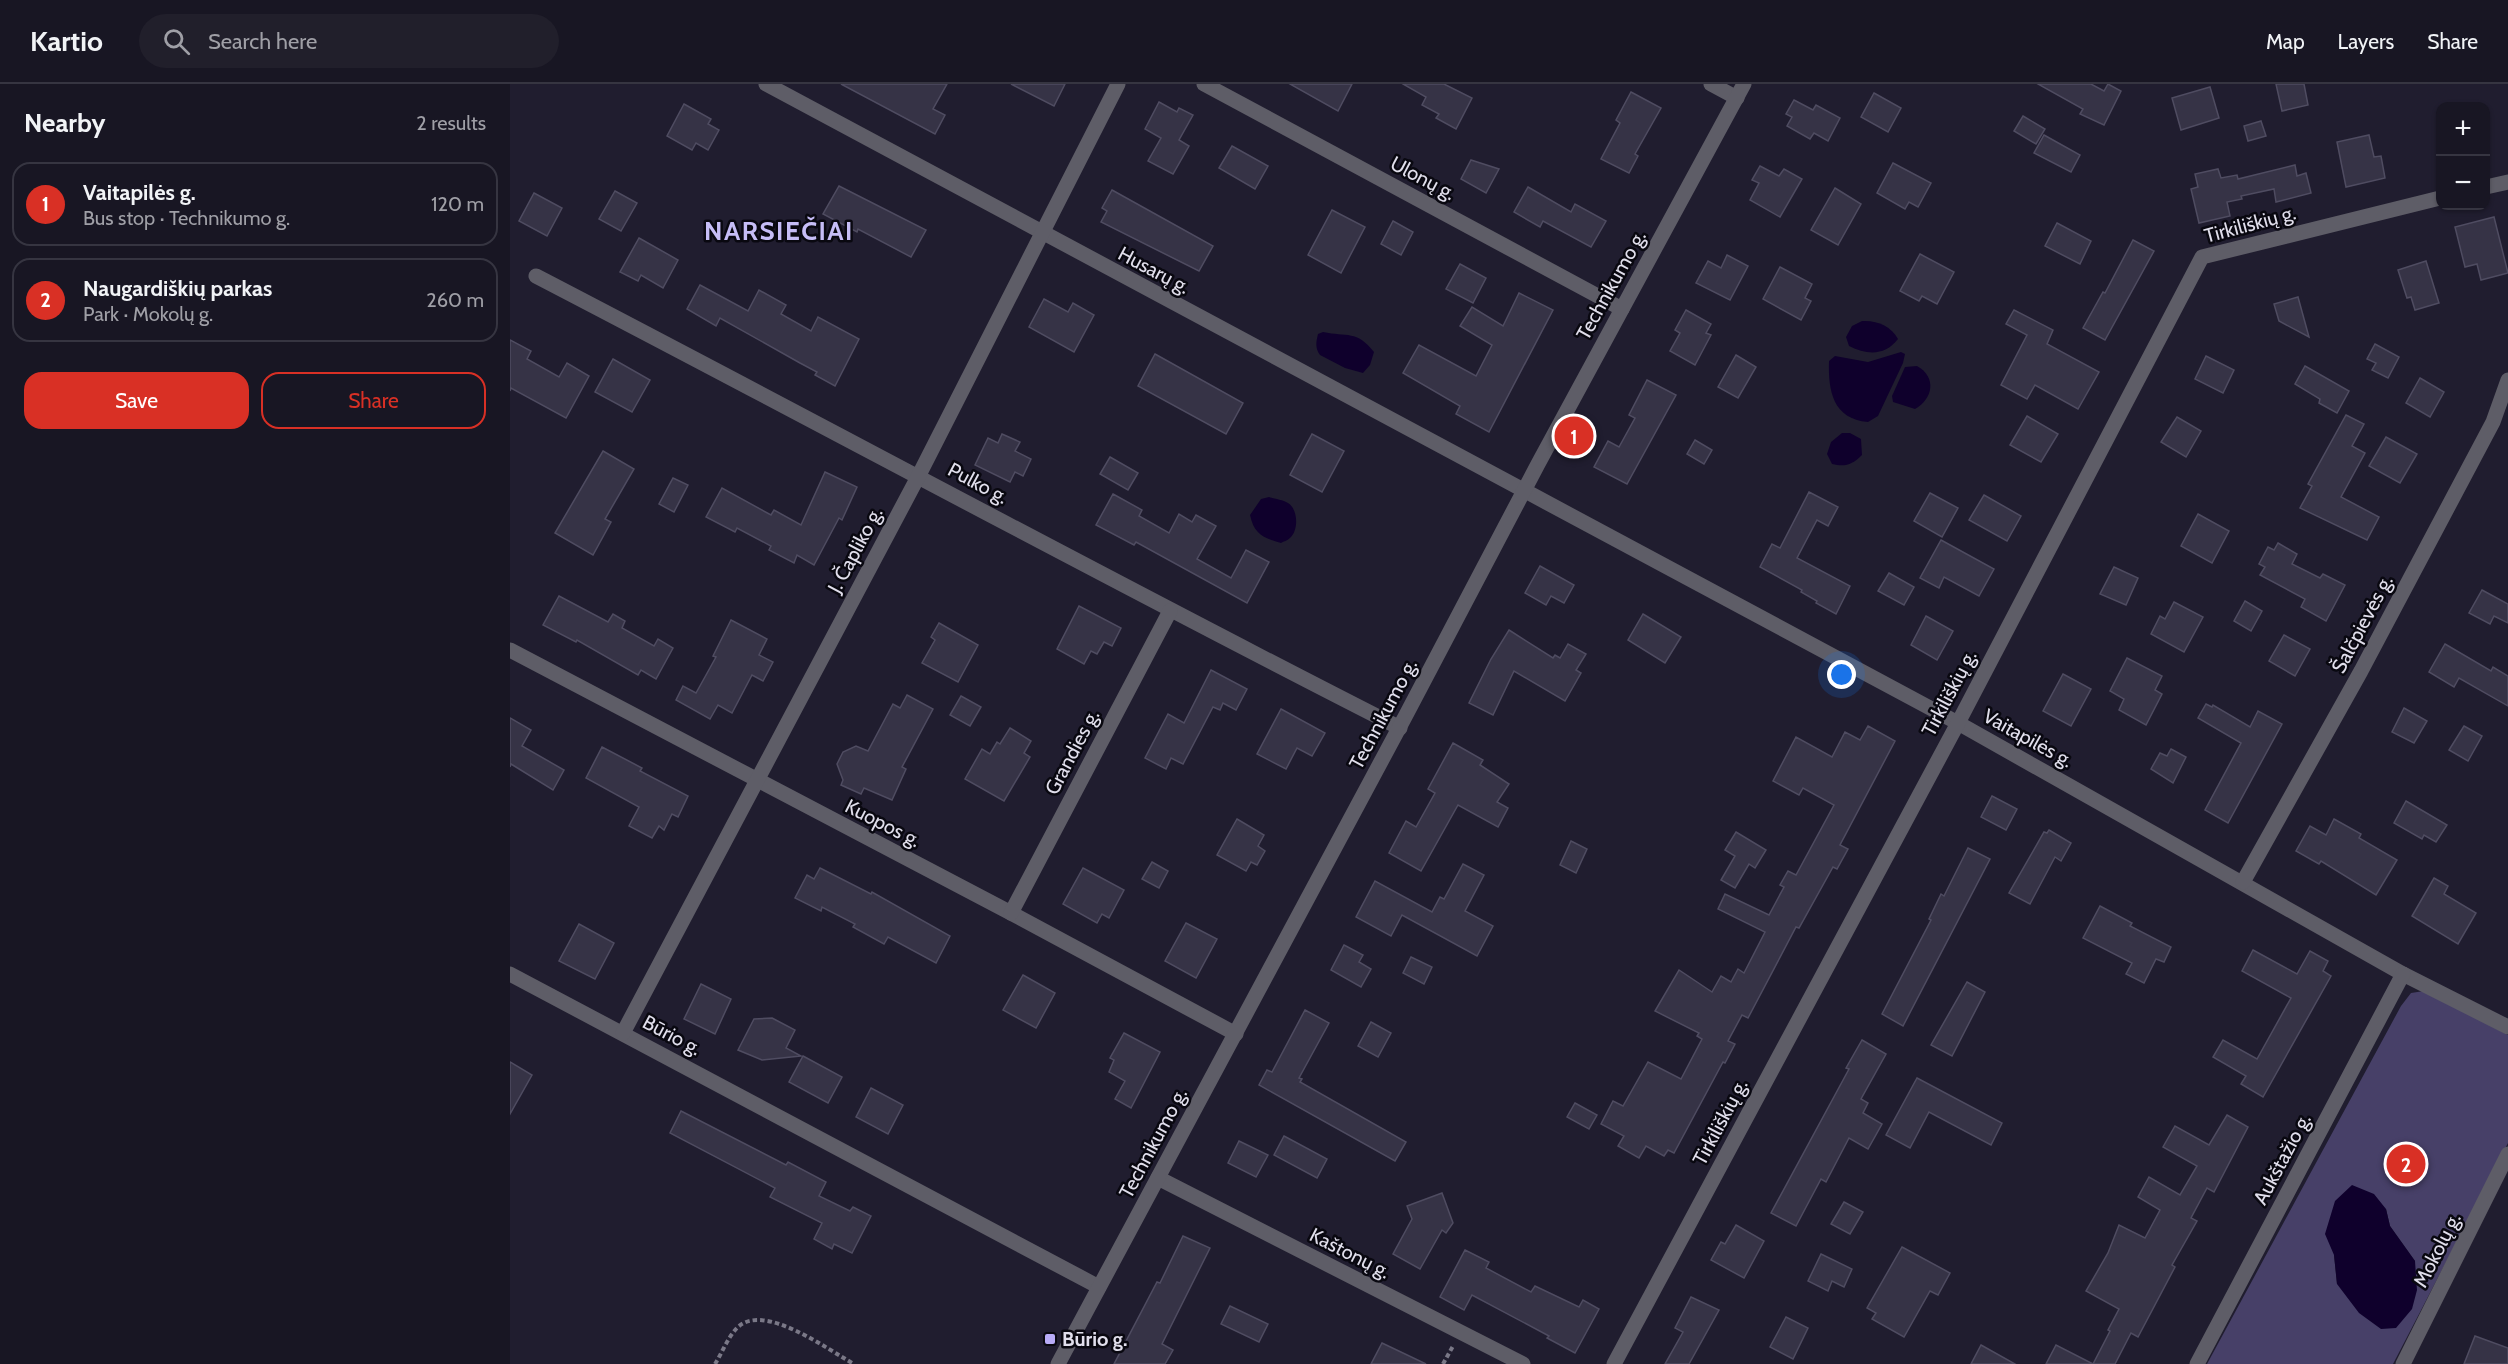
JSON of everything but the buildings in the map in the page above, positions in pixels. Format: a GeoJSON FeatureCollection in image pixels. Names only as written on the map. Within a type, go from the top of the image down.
{"type":"FeatureCollection","features":[{"type":"Feature","properties":{"kind":"street","name":"Husarų g."},"geometry":{"type":"LineString","coordinates":[[766,84],[1042,234],[1525,489]]}},
{"type":"Feature","properties":{"kind":"street","name":"J. Čapliko g."},"geometry":{"type":"LineString","coordinates":[[623,1033],[919,475],[1118,84]]}},
{"type":"Feature","properties":{"kind":"street","name":"Ulonų g."},"geometry":{"type":"LineString","coordinates":[[1204,84],[1622,309]]}},
{"type":"Feature","properties":{"kind":"street"},"geometry":{"type":"LineString","coordinates":[[1711,84],[1741,91]]}},
{"type":"Feature","properties":{"kind":"street","name":"Technikumo g."},"geometry":{"type":"LineString","coordinates":[[1058,1364],[1400,728],[1525,489],[1741,91]]}},
{"type":"Feature","properties":{"kind":"street"},"geometry":{"type":"LineString","coordinates":[[2490,186],[2508,182]]}},
{"type":"Feature","properties":{"kind":"street","name":"Tirkiliškių g."},"geometry":{"type":"LineString","coordinates":[[1614,1364],[1958,723],[2202,257],[2436,199]]}},
{"type":"Feature","properties":{"kind":"street","name":"Pulko g."},"geometry":{"type":"LineString","coordinates":[[536,276],[919,475],[1170,611],[1400,728]]}},
{"type":"Feature","properties":{"kind":"street","name":"Šalčpievės g."},"geometry":{"type":"LineString","coordinates":[[2243,882],[2361,671],[2493,422],[2508,380]]}},
{"type":"Feature","properties":{"kind":"street","name":"Vaitapilės g."},"geometry":{"type":"LineString","coordinates":[[1525,489],[1958,723],[2403,974],[2508,1027]]}},
{"type":"Feature","properties":{"kind":"street","name":"Grandies g."},"geometry":{"type":"LineString","coordinates":[[1011,913],[1170,611]]}},
{"type":"Feature","properties":{"kind":"street","name":"Kuopos g."},"geometry":{"type":"LineString","coordinates":[[510,650],[1236,1034]]}},
{"type":"Feature","properties":{"kind":"street","name":"Būrio g."},"geometry":{"type":"LineString","coordinates":[[510,974],[1099,1287]]}},
{"type":"Feature","properties":{"kind":"street","name":"Aukštažio g."},"geometry":{"type":"LineString","coordinates":[[2197,1364],[2403,974]]}},
{"type":"Feature","properties":{"kind":"street","name":"Mokolų g."},"geometry":{"type":"LineString","coordinates":[[2403,1364],[2508,1154]]}},
{"type":"Feature","properties":{"kind":"street","name":"Kaštonų g."},"geometry":{"type":"LineString","coordinates":[[1158,1178],[1523,1364]]}},
{"type":"Feature","properties":{"kind":"path"},"geometry":{"type":"LineString","coordinates":[[716,1364],[737,1328],[759,1319],[783,1325],[854,1364]]}},
{"type":"Feature","properties":{"kind":"shaded area"},"geometry":{"type":"Polygon","coordinates":[[[1862,321],[1883,325],[1898,339],[1887,349],[1875,352],[1862,351],[1849,346],[1846,337],[1852,326],[1862,321]]]}},
{"type":"Feature","properties":{"kind":"shaded area"},"geometry":{"type":"Polygon","coordinates":[[[1323,332],[1357,337],[1362,340],[1374,352],[1370,365],[1363,373],[1345,368],[1320,355],[1317,340],[1318,334],[1323,332]]]}},
{"type":"Feature","properties":{"kind":"shaded area"},"geometry":{"type":"Polygon","coordinates":[[[1901,352],[1905,354],[1903,363],[1878,416],[1868,422],[1856,420],[1840,409],[1832,393],[1829,361],[1835,356],[1868,362],[1901,352]]]}},
{"type":"Feature","properties":{"kind":"shaded area"},"geometry":{"type":"Polygon","coordinates":[[[1917,366],[1928,376],[1930,382],[1926,400],[1915,409],[1893,402],[1892,396],[1905,367],[1917,366]]]}},
{"type":"Feature","properties":{"kind":"shaded area"},"geometry":{"type":"Polygon","coordinates":[[[1842,433],[1850,433],[1861,439],[1862,455],[1848,464],[1832,464],[1827,454],[1831,442],[1842,433]]]}},
{"type":"Feature","properties":{"kind":"shaded area"},"geometry":{"type":"Polygon","coordinates":[[[1269,497],[1288,503],[1294,510],[1295,530],[1289,539],[1281,543],[1260,534],[1254,527],[1250,515],[1261,499],[1269,497]]]}},
{"type":"Feature","properties":{"kind":"shaded area"},"geometry":{"type":"Polygon","coordinates":[[[2424,991],[2508,1035],[2508,1143],[2393,1364],[2207,1364],[2401,1006],[2411,993],[2424,991]],[[2386,1209],[2334,1255],[2337,1284],[2415,1261],[2390,1226],[2386,1209]]]}},
{"type":"Feature","properties":{"kind":"shaded area"},"geometry":{"type":"Polygon","coordinates":[[[2352,1185],[2374,1194],[2386,1209],[2390,1226],[2415,1261],[2417,1290],[2412,1309],[2396,1328],[2381,1329],[2359,1313],[2337,1284],[2334,1255],[2325,1234],[2335,1201],[2352,1185]]]}},
{"type":"Feature","properties":{"kind":"place","name":"Vaitapilės g."},"geometry":{"type":"Point","coordinates":[1574,436]}},
{"type":"Feature","properties":{"kind":"place","name":"Naugardiškių parkas"},"geometry":{"type":"Point","coordinates":[2406,1164]}},
{"type":"Feature","properties":{"kind":"place","name":"Būrio g."},"geometry":{"type":"Point","coordinates":[1050,1339]}},
{"type":"Feature","properties":{"kind":"district","name":"NARSIEČIAI"},"geometry":{"type":"Point","coordinates":[779,231]}}]}
